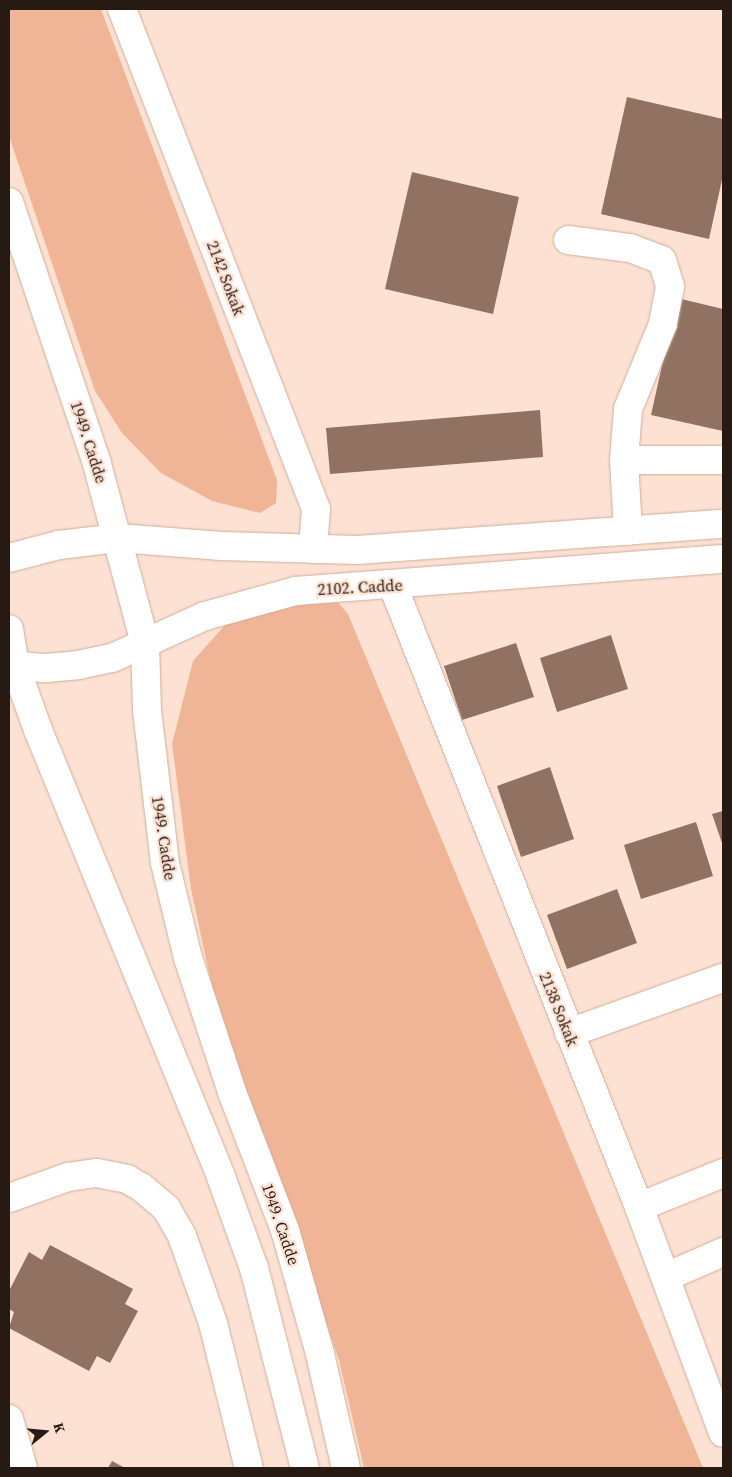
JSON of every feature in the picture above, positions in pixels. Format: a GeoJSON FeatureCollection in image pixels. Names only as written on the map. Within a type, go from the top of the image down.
{"type":"FeatureCollection","features":[{"type":"Feature","properties":{"kind":"street","name":"2142 Sokak"},"geometry":{"type":"LineString","coordinates":[[122,9],[316,509],[313,549]]}},
{"type":"Feature","properties":{"kind":"street","name":"1949. Cadde"},"geometry":{"type":"LineString","coordinates":[[9,202],[97,464],[145,643],[147,710],[165,863],[188,958],[232,1092],[285,1230],[320,1354],[346,1468]]}},
{"type":"Feature","properties":{"kind":"street"},"geometry":{"type":"LineString","coordinates":[[568,240],[630,248],[662,260],[670,287],[663,324],[628,409],[624,460],[628,531]]}},
{"type":"Feature","properties":{"kind":"street"},"geometry":{"type":"LineString","coordinates":[[624,460],[723,460]]}},
{"type":"Feature","properties":{"kind":"street"},"geometry":{"type":"LineString","coordinates":[[9,558],[59,545],[118,538],[357,550],[723,524]]}},
{"type":"Feature","properties":{"kind":"street","name":"2102. Cadde"},"geometry":{"type":"LineString","coordinates":[[12,665],[78,666],[112,658],[205,616],[296,591],[393,586],[723,559]]}},
{"type":"Feature","properties":{"kind":"street","name":"2138 Sokak"},"geometry":{"type":"LineString","coordinates":[[393,586],[569,1033],[640,1207],[723,1433]]}},
{"type":"Feature","properties":{"kind":"street"},"geometry":{"type":"LineString","coordinates":[[9,630],[12,665],[221,1177],[254,1268],[305,1468]]}},
{"type":"Feature","properties":{"kind":"street"},"geometry":{"type":"LineString","coordinates":[[569,1033],[723,978]]}},
{"type":"Feature","properties":{"kind":"street"},"geometry":{"type":"LineString","coordinates":[[9,1198],[68,1177],[97,1174],[127,1179],[142,1186],[166,1208],[182,1236],[213,1323],[249,1468]]}},
{"type":"Feature","properties":{"kind":"street"},"geometry":{"type":"LineString","coordinates":[[640,1207],[723,1174]]}},
{"type":"Feature","properties":{"kind":"street"},"geometry":{"type":"LineString","coordinates":[[666,1277],[723,1252]]}},
{"type":"Feature","properties":{"kind":"street"},"geometry":{"type":"LineString","coordinates":[[9,1420],[23,1468]]}},
{"type":"Feature","properties":{"kind":"shaded area"},"geometry":{"type":"Polygon","coordinates":[[[9,9],[101,9],[277,480],[276,503],[260,513],[212,501],[161,473],[122,433],[95,391],[9,136],[9,9]]]}},
{"type":"Feature","properties":{"kind":"shaded area"},"geometry":{"type":"Polygon","coordinates":[[[329,592],[348,614],[703,1468],[364,1468],[339,1360],[215,1001],[191,889],[172,744],[193,661],[226,624],[329,592]]]}},
{"type":"Feature","properties":{"kind":"building"},"geometry":{"type":"Polygon","coordinates":[[[627,97],[723,119],[723,175],[709,239],[601,214],[627,97]]]}},
{"type":"Feature","properties":{"kind":"building"},"geometry":{"type":"Polygon","coordinates":[[[412,172],[519,197],[493,314],[385,289],[412,172]]]}},
{"type":"Feature","properties":{"kind":"building"},"geometry":{"type":"Polygon","coordinates":[[[677,298],[723,309],[723,431],[651,415],[677,298]]]}},
{"type":"Feature","properties":{"kind":"building"},"geometry":{"type":"Polygon","coordinates":[[[540,410],[543,457],[330,474],[326,428],[540,410]]]}},
{"type":"Feature","properties":{"kind":"building"},"geometry":{"type":"Polygon","coordinates":[[[611,635],[628,689],[557,712],[540,658],[611,635]]]}},
{"type":"Feature","properties":{"kind":"building"},"geometry":{"type":"Polygon","coordinates":[[[516,643],[534,697],[462,720],[444,666],[516,643]]]}},
{"type":"Feature","properties":{"kind":"building"},"geometry":{"type":"Polygon","coordinates":[[[550,767],[574,839],[521,857],[497,786],[550,767]]]}},
{"type":"Feature","properties":{"kind":"building"},"geometry":{"type":"Polygon","coordinates":[[[723,811],[723,846],[712,814],[723,811]]]}},
{"type":"Feature","properties":{"kind":"building"},"geometry":{"type":"Polygon","coordinates":[[[696,822],[713,876],[641,899],[624,845],[696,822]]]}},
{"type":"Feature","properties":{"kind":"building"},"geometry":{"type":"Polygon","coordinates":[[[617,889],[637,943],[567,969],[547,915],[617,889]]]}},
{"type":"Feature","properties":{"kind":"building"},"geometry":{"type":"Polygon","coordinates":[[[50,1245],[133,1289],[125,1304],[138,1311],[110,1363],[97,1356],[89,1371],[9,1328],[14,1312],[9,1309],[9,1291],[29,1252],[42,1260],[50,1245]]]}},
{"type":"Feature","properties":{"kind":"building"},"geometry":{"type":"Polygon","coordinates":[[[112,1461],[125,1468],[108,1468],[112,1461]]]}}]}
